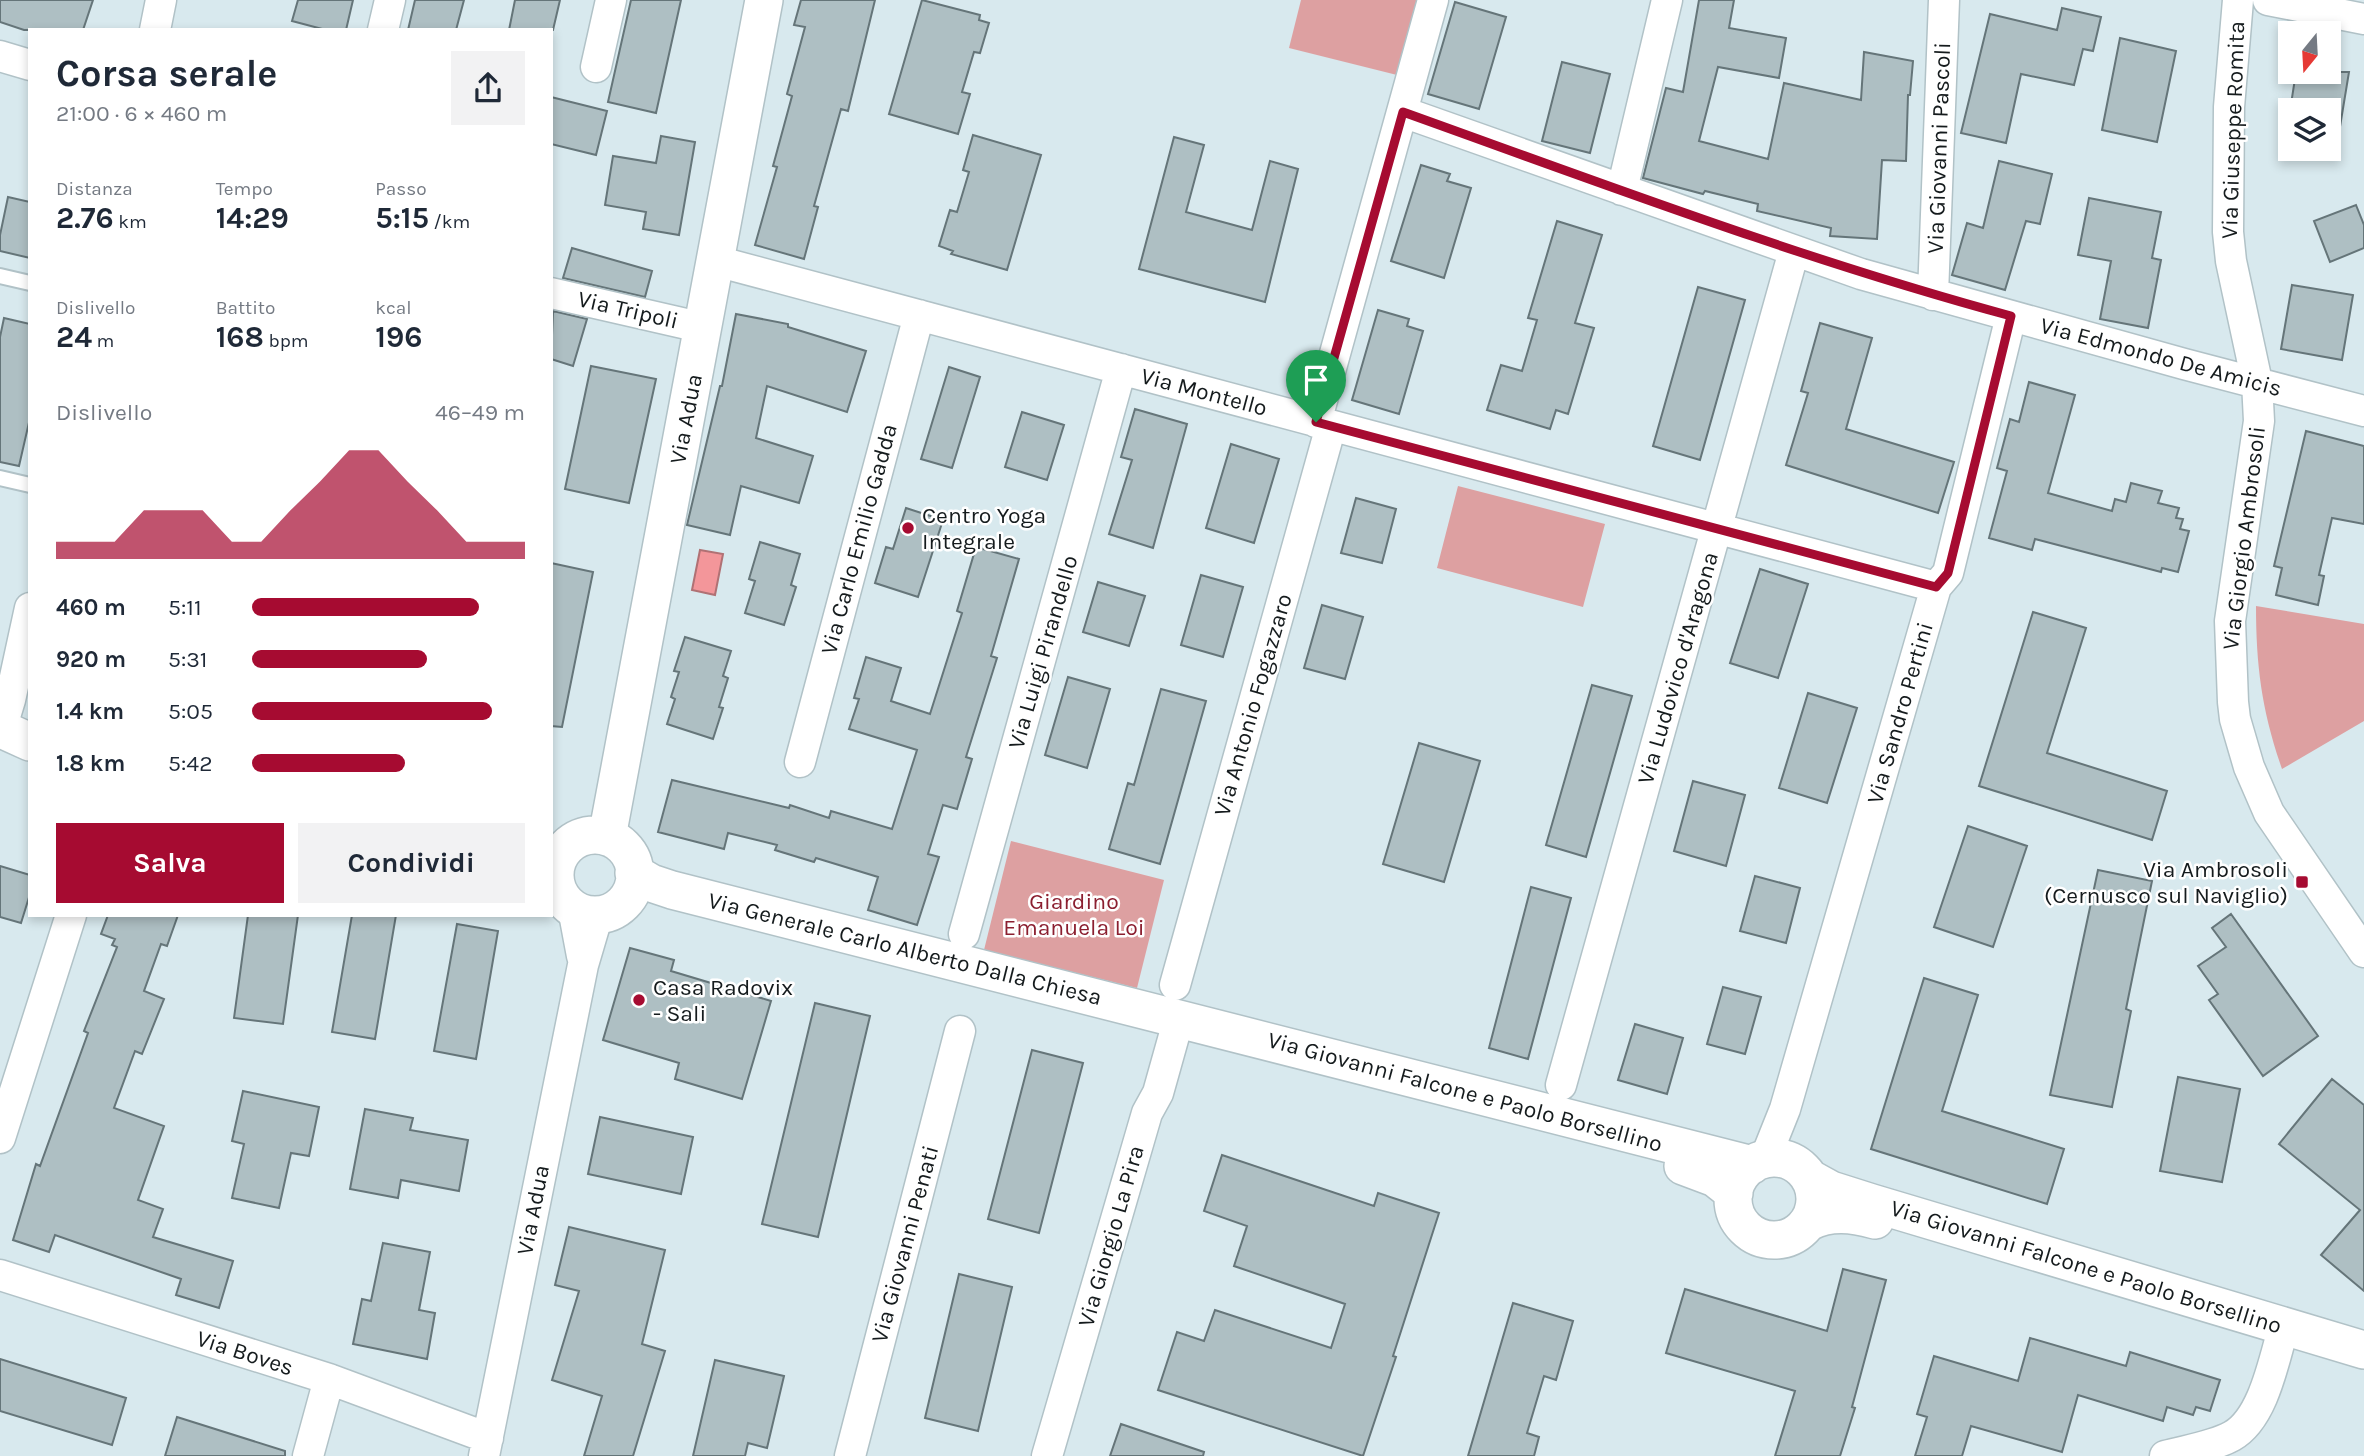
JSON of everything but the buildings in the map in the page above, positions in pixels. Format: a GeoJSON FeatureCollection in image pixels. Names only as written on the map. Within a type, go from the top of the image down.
{"type":"FeatureCollection","features":[{"type":"Feature","properties":{"kind":"street"},"geometry":{"type":"LineString","coordinates":[[155,28],[161,0]]}},
{"type":"Feature","properties":{"kind":"street"},"geometry":{"type":"LineString","coordinates":[[383,28],[390,0]]}},
{"type":"Feature","properties":{"kind":"street"},"geometry":{"type":"LineString","coordinates":[[596,67],[611,0]]}},
{"type":"Feature","properties":{"kind":"street","name":"Via Adua"},"geometry":{"type":"LineString","coordinates":[[486,1447],[583,965],[582,881],[628,853],[607,837],[764,0]]}},
{"type":"Feature","properties":{"kind":"street","name":"Via Antonio Fogazzaro"},"geometry":{"type":"LineString","coordinates":[[1176,1013],[1433,0]]}},
{"type":"Feature","properties":{"kind":"street"},"geometry":{"type":"LineString","coordinates":[[1622,190],[1667,0]]}},
{"type":"Feature","properties":{"kind":"street","name":"Via Giovanni Pascoli"},"geometry":{"type":"LineString","coordinates":[[1933,295],[1944,0]]}},
{"type":"Feature","properties":{"kind":"street","name":"Via Giuseppe Romita"},"geometry":{"type":"LineString","coordinates":[[2238,0],[2229,125],[2228,232],[2231,261],[2257,382]]}},
{"type":"Feature","properties":{"kind":"street"},"geometry":{"type":"LineString","coordinates":[[2268,0],[2364,19]]}},
{"type":"Feature","properties":{"kind":"street"},"geometry":{"type":"LineString","coordinates":[[0,55],[28,64]]}},
{"type":"Feature","properties":{"kind":"street","name":"Via Edmondo De Amicis"},"geometry":{"type":"LineString","coordinates":[[1403,112],[1794,251],[1933,295],[2364,411]]}},
{"type":"Feature","properties":{"kind":"street","name":"Via Ludovico d'Aragona"},"geometry":{"type":"LineString","coordinates":[[1561,1085],[1794,251]]}},
{"type":"Feature","properties":{"kind":"street","name":"Via Montello"},"geometry":{"type":"LineString","coordinates":[[716,261],[1936,587]]}},
{"type":"Feature","properties":{"kind":"street","name":"Via Tripoli"},"geometry":{"type":"LineString","coordinates":[[553,293],[704,328]]}},
{"type":"Feature","properties":{"kind":"street","name":"Via Carlo Emilio Gadda"},"geometry":{"type":"LineString","coordinates":[[800,762],[919,315]]}},
{"type":"Feature","properties":{"kind":"street","name":"Via Sandro Pertini"},"geometry":{"type":"LineString","coordinates":[[1770,1171],[1785,1141],[1785,1109],[1936,587],[1948,573],[2011,316]]}},
{"type":"Feature","properties":{"kind":"street","name":"Via Luigi Pirandello"},"geometry":{"type":"LineString","coordinates":[[964,934],[1121,369]]}},
{"type":"Feature","properties":{"kind":"street","name":"Via Giorgio Ambrosoli"},"geometry":{"type":"LineString","coordinates":[[2257,382],[2257,441],[2230,621],[2235,719],[2253,779],[2269,813],[2364,952]]}},
{"type":"Feature","properties":{"kind":"street"},"geometry":{"type":"LineString","coordinates":[[12,733],[28,622]]}},
{"type":"Feature","properties":{"kind":"street","name":"Via Generale Carlo Alberto Dalla Chiesa"},"geometry":{"type":"LineString","coordinates":[[582,881],[657,904],[1176,1013]]}},
{"type":"Feature","properties":{"kind":"street"},"geometry":{"type":"LineString","coordinates":[[0,1138],[70,917]]}},
{"type":"Feature","properties":{"kind":"street","name":"Via Giovanni Falcone e Paolo Borsellino"},"geometry":{"type":"LineString","coordinates":[[1176,1013],[1690,1168],[1715,1178],[1770,1171],[2282,1333],[2364,1366]]}},
{"type":"Feature","properties":{"kind":"street","name":"Via Giorgio La Pira"},"geometry":{"type":"LineString","coordinates":[[1047,1456],[1147,1113],[1158,1093],[1176,1013]]}},
{"type":"Feature","properties":{"kind":"street","name":"Via Giovanni Penati"},"geometry":{"type":"LineString","coordinates":[[850,1456],[961,1031]]}},
{"type":"Feature","properties":{"kind":"street"},"geometry":{"type":"LineString","coordinates":[[1770,1171],[1816,1198],[1809,1222]]}},
{"type":"Feature","properties":{"kind":"street","name":"Via Giovanni Falcone e Paolo Borsellino"},"geometry":{"type":"LineString","coordinates":[[1770,1171],[1734,1209],[1748,1231],[1764,1239],[1781,1240],[1799,1233],[1809,1222],[1830,1214],[1862,1216],[2282,1333],[2364,1350]]}},
{"type":"Feature","properties":{"kind":"street","name":"Via Boves"},"geometry":{"type":"LineString","coordinates":[[0,1275],[329,1379],[486,1447]]}},
{"type":"Feature","properties":{"kind":"street"},"geometry":{"type":"LineString","coordinates":[[2165,1456],[2224,1440],[2248,1423],[2257,1408],[2282,1333]]}},
{"type":"Feature","properties":{"kind":"street"},"geometry":{"type":"LineString","coordinates":[[308,1456],[329,1379]]}},
{"type":"Feature","properties":{"kind":"lane"},"geometry":{"type":"LineString","coordinates":[[0,276],[28,283]]}},
{"type":"Feature","properties":{"kind":"lane"},"geometry":{"type":"LineString","coordinates":[[0,478],[28,485]]}},
{"type":"Feature","properties":{"kind":"green space"},"geometry":{"type":"Polygon","coordinates":[[[1301,0],[1423,0],[1401,76],[1289,48],[1301,0]]]}},
{"type":"Feature","properties":{"kind":"green space"},"geometry":{"type":"Polygon","coordinates":[[[1458,486],[1605,524],[1583,607],[1437,568],[1458,486]]]}},
{"type":"Feature","properties":{"kind":"green space"},"geometry":{"type":"Polygon","coordinates":[[[2256,606],[2364,624],[2364,721],[2282,769],[2262,689],[2257,649],[2256,606]]]}},
{"type":"Feature","properties":{"kind":"green space","name":"Giardino Emanuela Loi"},"geometry":{"type":"Polygon","coordinates":[[[1011,841],[1164,880],[1137,988],[984,950],[1011,841]]]}},
{"type":"Feature","properties":{"kind":"shaded area"},"geometry":{"type":"Polygon","coordinates":[[[700,550],[723,554],[715,595],[692,590],[700,550]]]}},
{"type":"Feature","properties":{"kind":"place","name":"Centro Yoga Integrale"},"geometry":{"type":"Point","coordinates":[908,528]}},
{"type":"Feature","properties":{"kind":"place","name":"Via Ambrosoli (Cernusco sul Naviglio)"},"geometry":{"type":"Point","coordinates":[2302,882]}},
{"type":"Feature","properties":{"kind":"place","name":"Casa Radovix - Sali"},"geometry":{"type":"Point","coordinates":[639,1000]}},
{"type":"Feature","properties":{"kind":"route"},"geometry":{"type":"LineString","coordinates":[[1403,112],[1861,274],[2011,316],[1948,573],[1936,587],[1316,422],[1403,112]]}}]}
